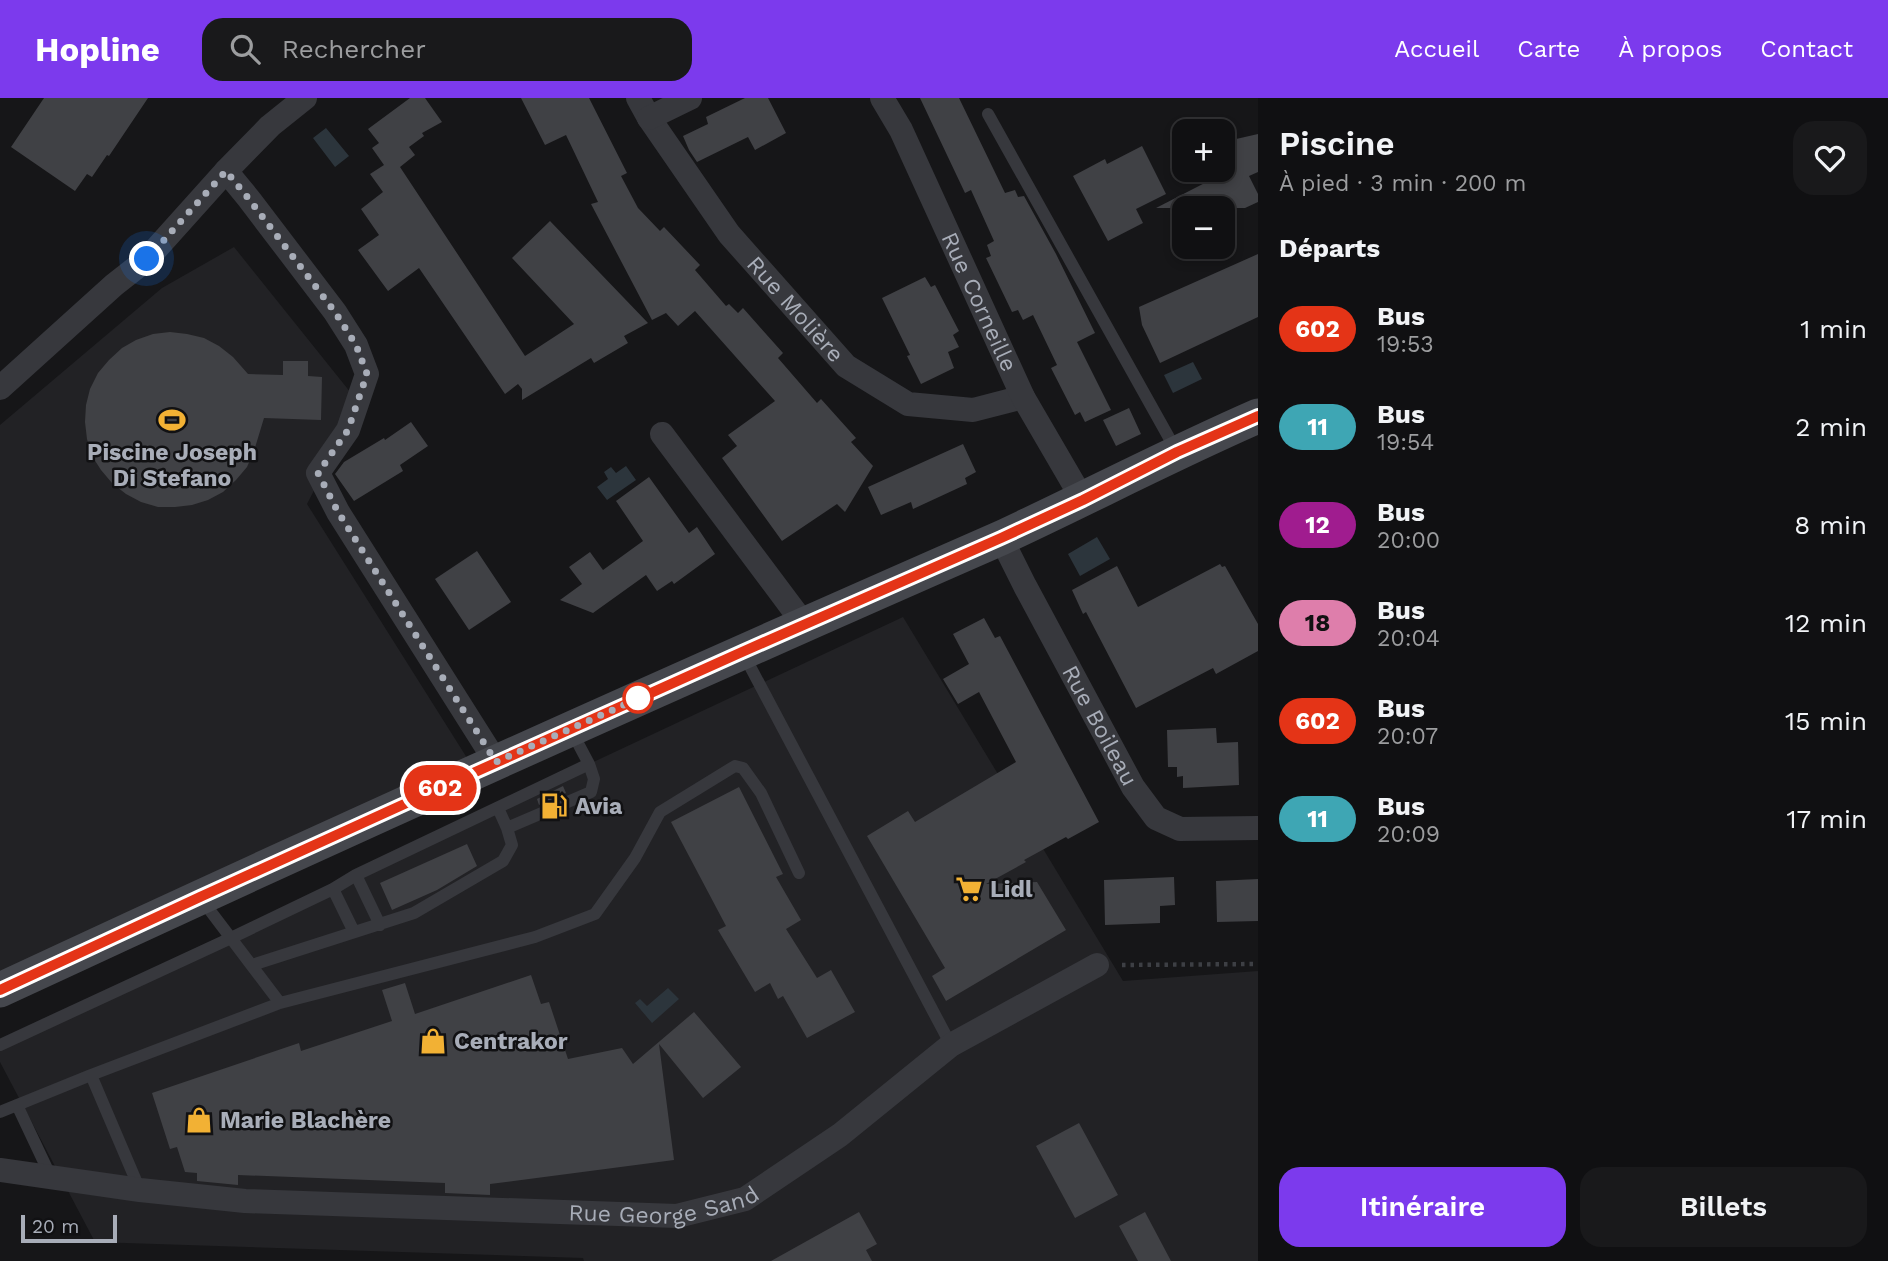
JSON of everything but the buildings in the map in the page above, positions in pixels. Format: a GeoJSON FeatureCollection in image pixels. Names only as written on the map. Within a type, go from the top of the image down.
{"type":"FeatureCollection","features":[{"type":"Feature","properties":{"kind":"main road"},"geometry":{"type":"LineString","coordinates":[[0,990],[496,762],[1001,538],[1177,452],[1258,416]]}},
{"type":"Feature","properties":{"kind":"street"},"geometry":{"type":"LineString","coordinates":[[0,388],[114,285],[147,259],[226,171],[271,126],[304,98]]}},
{"type":"Feature","properties":{"kind":"street"},"geometry":{"type":"LineString","coordinates":[[643,108],[690,98]]}},
{"type":"Feature","properties":{"kind":"street","name":"Rue Corneille"},"geometry":{"type":"LineString","coordinates":[[882,98],[901,130],[1023,397],[1083,500]]}},
{"type":"Feature","properties":{"kind":"street","name":"Rue Molière"},"geometry":{"type":"LineString","coordinates":[[643,108],[729,234],[846,366],[908,404],[973,410],[1023,397]]}},
{"type":"Feature","properties":{"kind":"street"},"geometry":{"type":"LineString","coordinates":[[226,171],[335,312],[356,345],[367,374],[348,430],[318,473],[338,512],[496,762]]}},
{"type":"Feature","properties":{"kind":"street"},"geometry":{"type":"LineString","coordinates":[[662,434],[804,624]]}},
{"type":"Feature","properties":{"kind":"street","name":"Rue Boileau"},"geometry":{"type":"LineString","coordinates":[[1001,538],[1133,787],[1156,818],[1180,829],[1258,828]]}},
{"type":"Feature","properties":{"kind":"street","name":"Rue George Sand"},"geometry":{"type":"LineString","coordinates":[[0,1170],[140,1190],[244,1201],[677,1216],[745,1199],[840,1135],[951,1045],[1097,965]]}},
{"type":"Feature","properties":{"kind":"lane"},"geometry":{"type":"LineString","coordinates":[[988,114],[1177,452]]}},
{"type":"Feature","properties":{"kind":"lane"},"geometry":{"type":"LineString","coordinates":[[742,652],[951,1045]]}},
{"type":"Feature","properties":{"kind":"lane"},"geometry":{"type":"LineString","coordinates":[[507,828],[591,792],[594,779],[571,729]]}},
{"type":"Feature","properties":{"kind":"lane"},"geometry":{"type":"LineString","coordinates":[[0,1045],[231,938],[333,889],[356,874],[589,764]]}},
{"type":"Feature","properties":{"kind":"lane"},"geometry":{"type":"LineString","coordinates":[[0,1112],[280,1003],[534,937],[595,914],[635,858],[660,813],[735,766],[743,768],[761,793],[799,873]]}},
{"type":"Feature","properties":{"kind":"lane"},"geometry":{"type":"LineString","coordinates":[[252,965],[414,914],[503,861],[512,845],[498,808]]}},
{"type":"Feature","properties":{"kind":"lane"},"geometry":{"type":"LineString","coordinates":[[356,874],[380,925]]}},
{"type":"Feature","properties":{"kind":"lane"},"geometry":{"type":"LineString","coordinates":[[333,889],[354,932]]}},
{"type":"Feature","properties":{"kind":"lane"},"geometry":{"type":"LineString","coordinates":[[200,897],[280,1003]]}},
{"type":"Feature","properties":{"kind":"lane"},"geometry":{"type":"LineString","coordinates":[[91,1075],[140,1190]]}},
{"type":"Feature","properties":{"kind":"lane"},"geometry":{"type":"LineString","coordinates":[[17,1105],[51,1177]]}},
{"type":"Feature","properties":{"kind":"path"},"geometry":{"type":"LineString","coordinates":[[1097,965],[1258,964]]}},
{"type":"Feature","properties":{"kind":"shaded area"},"geometry":{"type":"Polygon","coordinates":[[[326,128],[349,156],[335,167],[313,138],[326,128]]]}},
{"type":"Feature","properties":{"kind":"shaded area"},"geometry":{"type":"Polygon","coordinates":[[[234,247],[359,403],[307,504],[474,769],[0,989],[0,425],[162,288],[234,247]]]}},
{"type":"Feature","properties":{"kind":"shaded area"},"geometry":{"type":"Polygon","coordinates":[[[1193,362],[1202,379],[1173,393],[1164,375],[1193,362]]]}},
{"type":"Feature","properties":{"kind":"shaded area"},"geometry":{"type":"Polygon","coordinates":[[[626,466],[636,480],[607,500],[597,487],[608,479],[604,472],[611,467],[616,473],[626,466]]]}},
{"type":"Feature","properties":{"kind":"shaded area"},"geometry":{"type":"Polygon","coordinates":[[[1097,537],[1110,559],[1080,576],[1068,554],[1097,537]]]}},
{"type":"Feature","properties":{"kind":"shaded area"},"geometry":{"type":"Polygon","coordinates":[[[903,617],[1123,981],[1258,971],[1258,1261],[584,1261],[583,1258],[95,1242],[0,1062],[0,1040],[903,617]]]}},
{"type":"Feature","properties":{"kind":"shaded area"},"geometry":{"type":"Polygon","coordinates":[[[668,988],[679,999],[652,1023],[635,1003],[640,999],[647,1006],[668,988]]]}},
{"type":"Feature","properties":{"kind":"bus line","name":"602"},"geometry":{"type":"LineString","coordinates":[[0,990],[422,796],[1001,538],[1177,452],[1258,416]]}},
{"type":"Feature","properties":{"kind":"place","name":"Piscine Joseph Di Stefano"},"geometry":{"type":"Point","coordinates":[172,420]}},
{"type":"Feature","properties":{"kind":"place","name":"Avia"},"geometry":{"type":"Point","coordinates":[554,806]}},
{"type":"Feature","properties":{"kind":"place","name":"Lidl"},"geometry":{"type":"Point","coordinates":[969,889]}},
{"type":"Feature","properties":{"kind":"place","name":"Centrakor"},"geometry":{"type":"Point","coordinates":[433,1041]}},
{"type":"Feature","properties":{"kind":"place","name":"Marie Blachère"},"geometry":{"type":"Point","coordinates":[199,1120]}},
{"type":"Feature","properties":{"kind":"route"},"geometry":{"type":"LineString","coordinates":[[147,259],[226,171],[335,312],[356,345],[367,374],[348,430],[318,473],[338,512],[496,762],[644,696],[638,698]]}}]}
